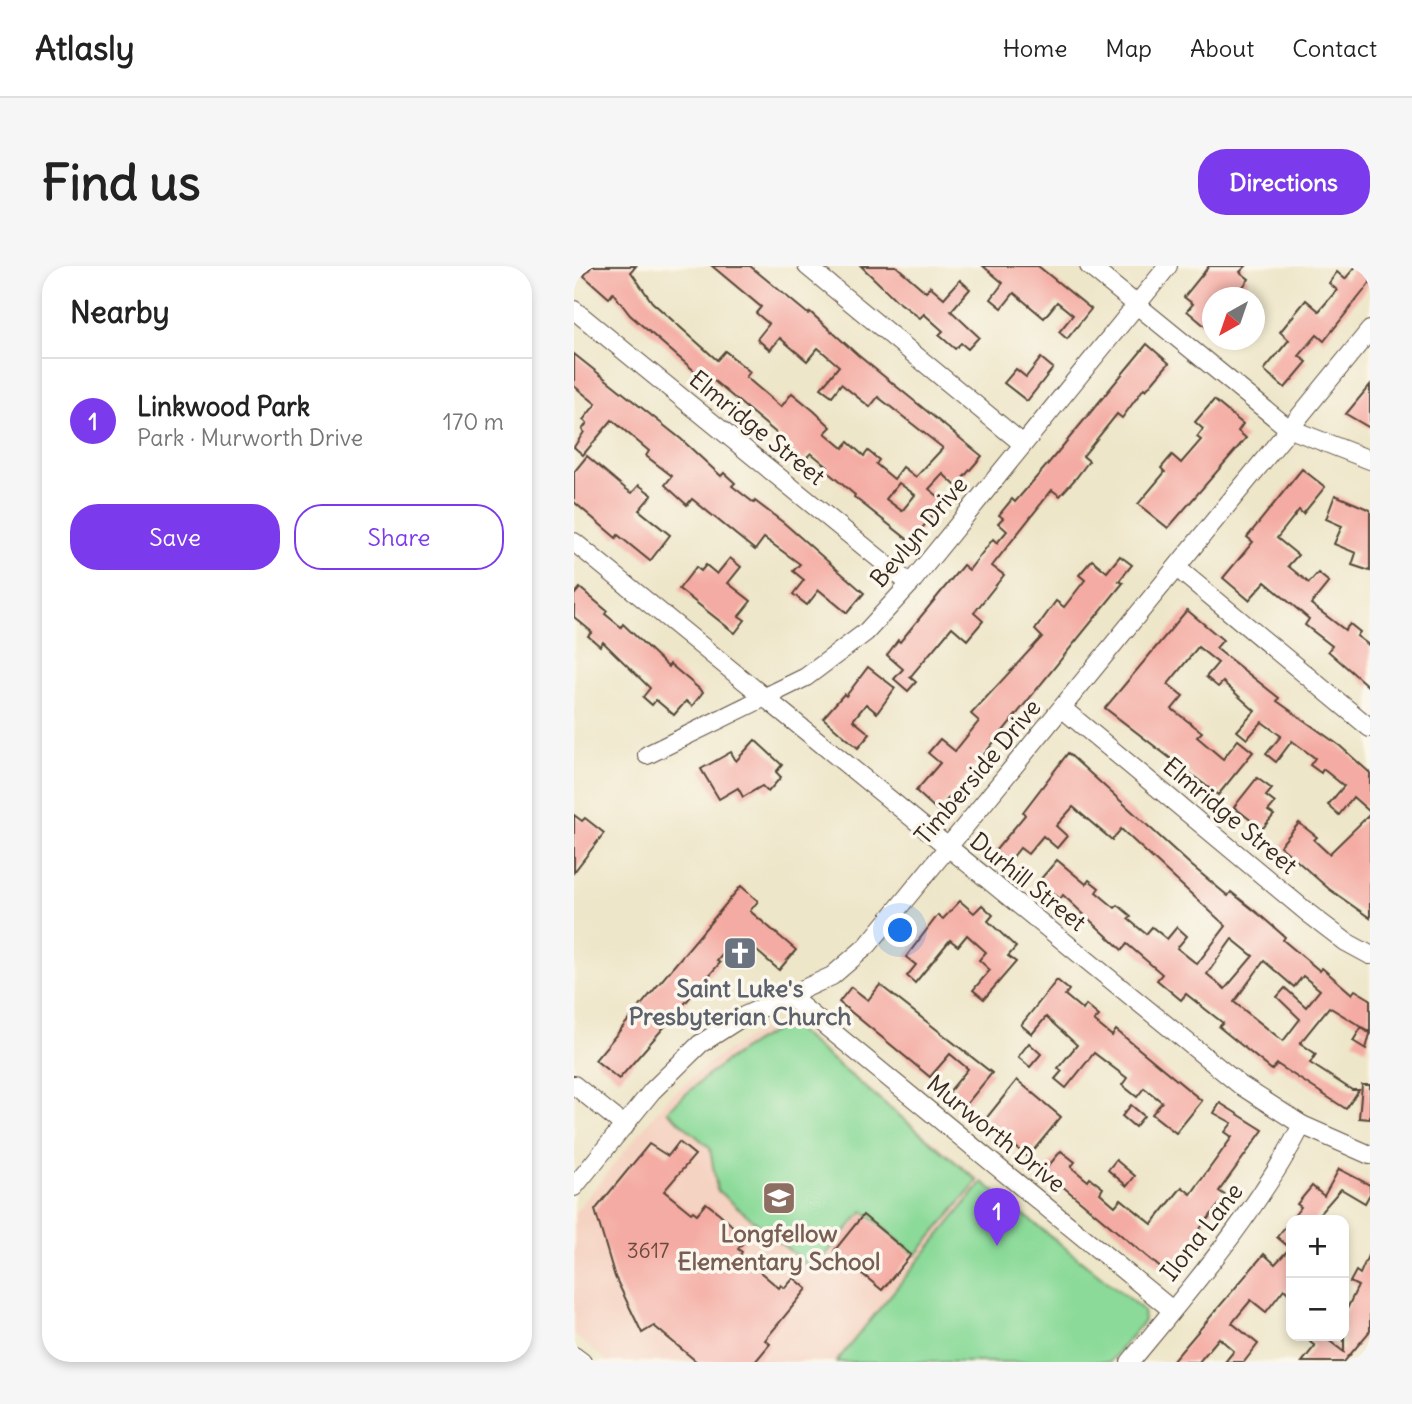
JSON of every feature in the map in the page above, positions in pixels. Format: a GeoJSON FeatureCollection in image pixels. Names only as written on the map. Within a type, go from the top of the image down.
{"type":"FeatureCollection","features":[{"type":"Feature","properties":{"kind":"street"},"geometry":{"type":"LineString","coordinates":[[807,266],[1023,444]]}},
{"type":"Feature","properties":{"kind":"street"},"geometry":{"type":"LineString","coordinates":[[1089,266],[1288,428],[1370,460]]}},
{"type":"Feature","properties":{"kind":"street","name":"Bevlyn Drive"},"geometry":{"type":"LineString","coordinates":[[647,755],[765,698],[838,655],[866,632],[909,584],[1168,266]]}},
{"type":"Feature","properties":{"kind":"street","name":"Elmridge Street"},"geometry":{"type":"LineString","coordinates":[[574,310],[909,584]]}},
{"type":"Feature","properties":{"kind":"street","name":"Timberside Drive"},"geometry":{"type":"LineString","coordinates":[[574,1187],[652,1091],[700,1044],[744,1016],[832,976],[868,945],[1370,330]]}},
{"type":"Feature","properties":{"kind":"street","name":"Durhill Street"},"geometry":{"type":"LineString","coordinates":[[574,542],[1189,1046],[1267,1105],[1302,1125],[1370,1155]]}},
{"type":"Feature","properties":{"kind":"street"},"geometry":{"type":"LineString","coordinates":[[1177,568],[1370,728]]}},
{"type":"Feature","properties":{"kind":"street","name":"Elmridge Street"},"geometry":{"type":"LineString","coordinates":[[1063,709],[1308,913],[1346,942],[1370,955]]}},
{"type":"Feature","properties":{"kind":"street","name":"Murworth Drive"},"geometry":{"type":"LineString","coordinates":[[789,996],[1172,1310]]}},
{"type":"Feature","properties":{"kind":"street"},"geometry":{"type":"LineString","coordinates":[[574,1085],[625,1126]]}},
{"type":"Feature","properties":{"kind":"street","name":"Ilona Lane"},"geometry":{"type":"LineString","coordinates":[[1130,1362],[1278,1172],[1302,1125]]}},
{"type":"Feature","properties":{"kind":"street"},"geometry":{"type":"LineString","coordinates":[[574,1356],[582,1362]]}},
{"type":"Feature","properties":{"kind":"shaded area","name":"Longfellow Elementary School"},"geometry":{"type":"Polygon","coordinates":[[[787,1020],[983,1182],[836,1362],[608,1362],[574,1335],[574,1214],[665,1101],[713,1060],[754,1034],[787,1020]]]}},
{"type":"Feature","properties":{"kind":"green space"},"geometry":{"type":"Polygon","coordinates":[[[789,1024],[978,1181],[916,1255],[863,1211],[813,1270],[717,1190],[710,1148],[667,1111],[724,1062],[754,1042],[789,1024]]]}},
{"type":"Feature","properties":{"kind":"green space"},"geometry":{"type":"Polygon","coordinates":[[[983,1182],[1143,1310],[1144,1321],[1110,1362],[836,1362],[983,1182]]]}},
{"type":"Feature","properties":{"kind":"building"},"geometry":{"type":"Polygon","coordinates":[[[592,266],[636,266],[631,272],[652,302],[717,360],[725,351],[750,372],[746,377],[781,407],[792,393],[831,427],[825,433],[843,448],[848,442],[864,456],[868,451],[879,460],[876,464],[894,479],[903,467],[916,477],[943,448],[878,397],[870,407],[841,384],[832,396],[821,388],[839,366],[818,348],[807,361],[780,338],[770,350],[757,339],[769,324],[756,313],[761,307],[712,266],[750,266],[808,314],[810,312],[859,356],[982,456],[956,486],[943,474],[929,489],[944,501],[911,542],[854,497],[855,495],[825,470],[828,467],[811,453],[803,461],[775,432],[701,370],[698,374],[630,315],[613,293],[609,298],[584,276],[592,266]],[[899,483],[886,499],[902,511],[915,495],[899,483]]]}},
{"type":"Feature","properties":{"kind":"building"},"geometry":{"type":"Polygon","coordinates":[[[861,266],[896,266],[926,292],[930,286],[944,298],[960,280],[970,289],[951,311],[979,337],[968,349],[961,343],[955,349],[939,335],[943,331],[924,314],[920,318],[896,300],[861,266]]]}},
{"type":"Feature","properties":{"kind":"building"},"geometry":{"type":"Polygon","coordinates":[[[983,266],[1038,266],[1091,309],[1067,339],[1059,332],[1073,315],[1057,302],[1044,318],[1014,293],[1002,308],[991,299],[1003,283],[983,266]]]}},
{"type":"Feature","properties":{"kind":"building"},"geometry":{"type":"Polygon","coordinates":[[[1209,266],[1246,266],[1240,272],[1249,279],[1243,287],[1202,287],[1202,324],[1187,311],[1193,304],[1184,297],[1209,266]]]}},
{"type":"Feature","properties":{"kind":"building"},"geometry":{"type":"Polygon","coordinates":[[[1356,266],[1370,266],[1370,283],[1324,341],[1317,335],[1299,356],[1307,362],[1285,388],[1264,370],[1289,340],[1280,332],[1306,300],[1319,311],[1337,290],[1329,283],[1337,272],[1345,279],[1356,266]]]}},
{"type":"Feature","properties":{"kind":"building"},"geometry":{"type":"Polygon","coordinates":[[[1147,344],[1169,363],[1146,390],[1144,388],[1122,418],[1117,414],[1083,456],[1089,461],[1076,478],[1060,496],[1052,490],[992,566],[1004,575],[974,613],[983,621],[967,640],[952,627],[910,677],[916,682],[908,691],[894,679],[903,669],[887,655],[963,565],[969,570],[993,539],[997,543],[1007,531],[998,523],[1003,518],[999,515],[1012,499],[1015,502],[1147,344]]]}},
{"type":"Feature","properties":{"kind":"building"},"geometry":{"type":"Polygon","coordinates":[[[574,354],[681,439],[721,476],[724,473],[735,483],[732,486],[784,523],[864,593],[847,613],[819,590],[807,605],[793,594],[804,580],[793,571],[800,564],[764,538],[755,550],[692,499],[687,505],[665,485],[672,476],[646,456],[649,451],[612,420],[583,455],[574,447],[587,423],[583,420],[596,404],[574,386],[574,354]]]}},
{"type":"Feature","properties":{"kind":"building"},"geometry":{"type":"Polygon","coordinates":[[[1041,358],[1053,368],[1027,401],[1004,383],[1016,369],[1026,377],[1041,358]]]}},
{"type":"Feature","properties":{"kind":"building"},"geometry":{"type":"Polygon","coordinates":[[[1370,385],[1370,428],[1346,414],[1370,385]]]}},
{"type":"Feature","properties":{"kind":"building"},"geometry":{"type":"Polygon","coordinates":[[[1214,400],[1243,424],[1238,431],[1246,438],[1168,528],[1138,504],[1165,472],[1161,468],[1172,455],[1181,463],[1201,440],[1197,437],[1203,429],[1195,422],[1214,400]]]}},
{"type":"Feature","properties":{"kind":"building"},"geometry":{"type":"Polygon","coordinates":[[[587,456],[632,493],[639,485],[652,495],[639,510],[670,535],[650,561],[618,535],[616,538],[574,502],[574,472],[587,456]]]}},
{"type":"Feature","properties":{"kind":"building"},"geometry":{"type":"Polygon","coordinates":[[[1302,469],[1325,487],[1303,514],[1299,510],[1277,538],[1298,555],[1288,566],[1309,583],[1318,573],[1329,582],[1311,604],[1345,630],[1350,624],[1360,632],[1357,636],[1370,646],[1370,688],[1328,651],[1332,646],[1305,625],[1309,619],[1265,582],[1249,600],[1223,578],[1253,542],[1247,537],[1302,469]]]}},
{"type":"Feature","properties":{"kind":"building"},"geometry":{"type":"Polygon","coordinates":[[[1335,495],[1370,510],[1370,571],[1352,565],[1356,553],[1334,544],[1342,526],[1326,519],[1335,495]]]}},
{"type":"Feature","properties":{"kind":"building"},"geometry":{"type":"Polygon","coordinates":[[[1120,556],[1132,565],[1119,581],[1123,583],[938,811],[916,791],[940,763],[928,753],[940,739],[955,751],[979,721],[971,714],[1042,637],[1035,630],[1056,601],[1064,607],[1085,580],[1079,575],[1092,560],[1107,572],[1120,556]]]}},
{"type":"Feature","properties":{"kind":"building"},"geometry":{"type":"Polygon","coordinates":[[[730,558],[741,567],[728,583],[751,601],[739,616],[745,620],[735,633],[679,589],[696,567],[701,571],[706,565],[717,574],[730,558]]]}},
{"type":"Feature","properties":{"kind":"building"},"geometry":{"type":"Polygon","coordinates":[[[580,588],[607,611],[605,614],[621,627],[623,624],[668,667],[670,664],[703,692],[692,706],[686,701],[674,715],[656,700],[652,705],[643,697],[650,688],[603,642],[600,646],[588,636],[592,632],[574,617],[574,595],[580,588]]]}},
{"type":"Feature","properties":{"kind":"building"},"geometry":{"type":"Polygon","coordinates":[[[1187,610],[1223,640],[1216,648],[1279,698],[1277,701],[1340,746],[1370,773],[1370,812],[1353,797],[1339,815],[1328,805],[1344,786],[1323,769],[1321,773],[1310,765],[1315,758],[1292,741],[1276,762],[1266,754],[1281,736],[1262,722],[1247,739],[1237,731],[1255,711],[1223,682],[1218,687],[1206,677],[1218,663],[1198,647],[1168,684],[1183,696],[1172,709],[1202,732],[1197,737],[1223,759],[1238,740],[1253,752],[1218,795],[1105,708],[1187,610]]]}},
{"type":"Feature","properties":{"kind":"building"},"geometry":{"type":"Polygon","coordinates":[[[868,667],[895,688],[877,713],[866,704],[853,720],[870,734],[858,748],[823,718],[844,694],[846,696],[868,667]]]}},
{"type":"Feature","properties":{"kind":"building"},"geometry":{"type":"Polygon","coordinates":[[[755,740],[782,765],[776,772],[781,777],[768,792],[762,786],[743,797],[738,788],[719,799],[701,769],[731,752],[736,761],[755,740]]]}},
{"type":"Feature","properties":{"kind":"building"},"geometry":{"type":"Polygon","coordinates":[[[1068,753],[1192,866],[1228,896],[1231,892],[1261,916],[1285,937],[1283,940],[1320,971],[1322,968],[1352,994],[1355,990],[1370,999],[1370,1032],[1329,1007],[1300,1043],[1316,1054],[1310,1063],[1352,1090],[1359,1090],[1346,1109],[1277,1064],[1272,1070],[1219,1027],[1223,1023],[1186,994],[1181,1000],[1157,980],[1162,974],[1127,944],[1122,950],[1063,895],[1060,899],[1039,881],[1057,860],[1086,884],[1089,880],[1099,888],[1096,892],[1115,908],[1118,905],[1131,916],[1128,919],[1146,934],[1152,927],[1167,939],[1177,927],[1187,936],[1177,948],[1197,964],[1226,926],[1121,829],[1112,840],[1073,807],[1056,826],[1067,836],[1057,848],[1043,836],[1028,854],[1020,848],[1008,863],[995,851],[1025,815],[1023,812],[1068,753]],[[1232,939],[1207,974],[1225,989],[1253,956],[1232,939]],[[1264,961],[1234,1002],[1283,1041],[1300,1019],[1277,997],[1285,988],[1306,1007],[1320,990],[1303,976],[1294,987],[1264,961]]]}},
{"type":"Feature","properties":{"kind":"building"},"geometry":{"type":"Polygon","coordinates":[[[1257,778],[1272,789],[1266,796],[1275,803],[1268,811],[1274,815],[1262,829],[1234,807],[1257,778]]]}},
{"type":"Feature","properties":{"kind":"building"},"geometry":{"type":"Polygon","coordinates":[[[1370,814],[1370,918],[1329,889],[1280,846],[1299,823],[1317,837],[1314,840],[1329,854],[1370,814]]]}},
{"type":"Feature","properties":{"kind":"building"},"geometry":{"type":"Polygon","coordinates":[[[574,815],[582,821],[585,818],[604,833],[574,872],[574,815]]]}},
{"type":"Feature","properties":{"kind":"building"},"geometry":{"type":"Polygon","coordinates":[[[741,886],[758,901],[750,911],[796,950],[779,970],[744,940],[738,947],[733,942],[717,961],[720,963],[619,1079],[595,1060],[741,886]]]}},
{"type":"Feature","properties":{"kind":"building"},"geometry":{"type":"Polygon","coordinates":[[[960,901],[974,913],[982,905],[993,915],[988,921],[1016,947],[1008,956],[1016,962],[984,999],[973,990],[990,970],[979,960],[986,952],[967,935],[958,946],[950,940],[915,983],[907,976],[916,965],[906,957],[938,915],[943,919],[960,901]]]}},
{"type":"Feature","properties":{"kind":"building"},"geometry":{"type":"Polygon","coordinates":[[[1057,980],[1069,990],[1065,995],[1083,1010],[1086,1005],[1099,1016],[1094,1021],[1112,1036],[1116,1030],[1202,1101],[1176,1133],[1152,1114],[1162,1102],[1144,1088],[1137,1097],[1122,1085],[1127,1078],[1094,1053],[1066,1088],[1055,1079],[1062,1071],[1058,1068],[1077,1045],[1046,1017],[1032,1034],[1021,1025],[1057,980]]]}},
{"type":"Feature","properties":{"kind":"building"},"geometry":{"type":"Polygon","coordinates":[[[880,985],[992,1073],[965,1106],[949,1092],[968,1069],[950,1054],[930,1077],[839,1002],[851,987],[868,1000],[880,985]]]}},
{"type":"Feature","properties":{"kind":"building"},"geometry":{"type":"Polygon","coordinates":[[[1361,1028],[1370,1034],[1366,1049],[1353,1041],[1361,1028]]]}},
{"type":"Feature","properties":{"kind":"building"},"geometry":{"type":"Polygon","coordinates":[[[1029,1043],[1041,1054],[1030,1067],[1018,1057],[1029,1043]]]}},
{"type":"Feature","properties":{"kind":"building"},"geometry":{"type":"Polygon","coordinates":[[[1017,1080],[1061,1117],[1028,1157],[984,1121],[1017,1080]]]}},
{"type":"Feature","properties":{"kind":"building"},"geometry":{"type":"Polygon","coordinates":[[[1362,1085],[1370,1085],[1370,1119],[1359,1118],[1362,1085]]]}},
{"type":"Feature","properties":{"kind":"building"},"geometry":{"type":"Polygon","coordinates":[[[1220,1103],[1263,1130],[1219,1191],[1226,1196],[1199,1230],[1203,1234],[1168,1274],[1044,1171],[1061,1151],[1075,1162],[1071,1167],[1088,1181],[1090,1178],[1103,1188],[1100,1193],[1115,1206],[1121,1199],[1152,1224],[1182,1187],[1191,1194],[1232,1137],[1225,1132],[1232,1123],[1214,1113],[1220,1103]]]}},
{"type":"Feature","properties":{"kind":"building"},"geometry":{"type":"Polygon","coordinates":[[[1131,1105],[1144,1116],[1135,1127],[1122,1116],[1131,1105]]]}},
{"type":"Feature","properties":{"kind":"building","name":"Longfellow Elementary School"},"geometry":{"type":"Polygon","coordinates":[[[679,1142],[695,1155],[664,1191],[691,1213],[693,1211],[697,1214],[706,1203],[720,1214],[746,1239],[738,1249],[742,1252],[740,1255],[779,1288],[781,1285],[785,1288],[794,1278],[807,1289],[765,1340],[770,1344],[755,1362],[697,1362],[654,1326],[642,1333],[615,1277],[595,1210],[649,1144],[668,1156],[679,1142]]]}},
{"type":"Feature","properties":{"kind":"building"},"geometry":{"type":"Polygon","coordinates":[[[1116,1160],[1135,1176],[1127,1186],[1108,1170],[1116,1160]]]}},
{"type":"Feature","properties":{"kind":"building"},"geometry":{"type":"Polygon","coordinates":[[[1339,1169],[1370,1185],[1370,1194],[1365,1203],[1341,1189],[1318,1215],[1295,1215],[1301,1207],[1297,1204],[1312,1186],[1324,1196],[1339,1169]]]}},
{"type":"Feature","properties":{"kind":"building"},"geometry":{"type":"Polygon","coordinates":[[[863,1215],[911,1255],[882,1290],[834,1251],[863,1215]]]}},
{"type":"Feature","properties":{"kind":"building"},"geometry":{"type":"Polygon","coordinates":[[[1286,1226],[1286,1245],[1277,1237],[1286,1226]]]}},
{"type":"Feature","properties":{"kind":"building"},"geometry":{"type":"Polygon","coordinates":[[[1370,1251],[1370,1331],[1344,1362],[1302,1362],[1315,1346],[1311,1341],[1330,1341],[1344,1352],[1344,1341],[1349,1341],[1349,1305],[1358,1286],[1350,1282],[1356,1271],[1360,1274],[1370,1251]]]}},
{"type":"Feature","properties":{"kind":"building"},"geometry":{"type":"Polygon","coordinates":[[[1286,1252],[1286,1291],[1284,1289],[1266,1312],[1251,1300],[1232,1323],[1258,1344],[1244,1362],[1225,1362],[1234,1351],[1219,1338],[1199,1362],[1172,1362],[1264,1254],[1275,1264],[1286,1252]]]}},
{"type":"Feature","properties":{"kind":"place","name":"Saint Luke's Presbyterian Church"},"geometry":{"type":"Point","coordinates":[740,953]}},
{"type":"Feature","properties":{"kind":"place","name":"Longfellow Elementary School"},"geometry":{"type":"Point","coordinates":[779,1198]}},
{"type":"Feature","properties":{"kind":"place","name":"Linkwood Park"},"geometry":{"type":"Point","coordinates":[997,1246]}}]}
